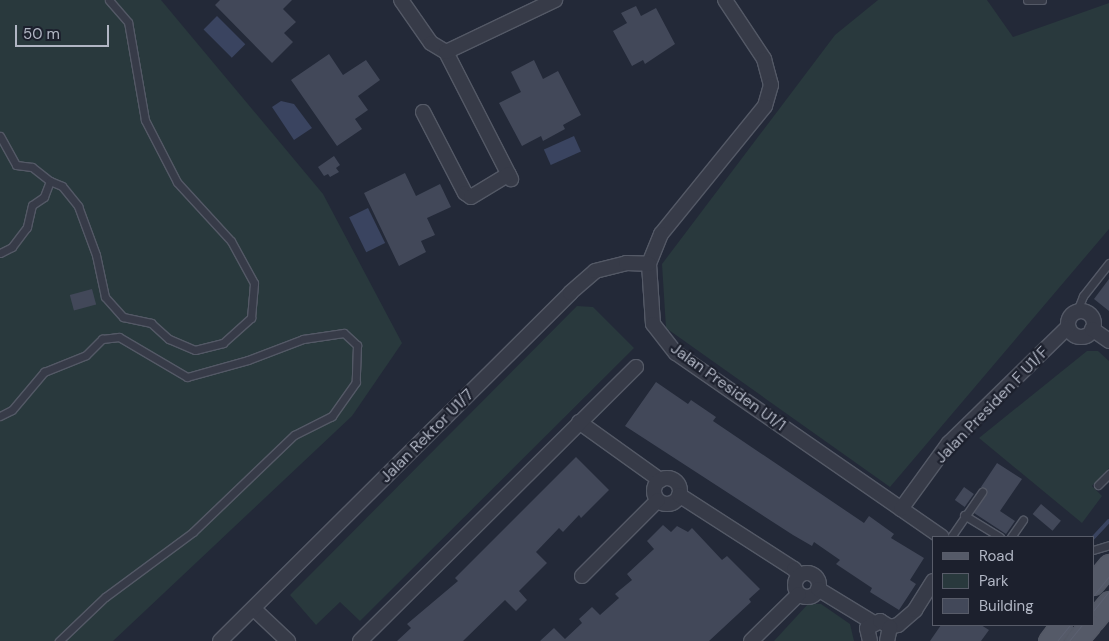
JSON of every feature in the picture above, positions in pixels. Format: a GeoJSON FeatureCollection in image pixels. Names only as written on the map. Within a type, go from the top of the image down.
{"type":"FeatureCollection","features":[{"type":"Feature","properties":{"kind":"main road"},"geometry":{"type":"LineString","coordinates":[[1094,619],[1109,602]]}},
{"type":"Feature","properties":{"kind":"main road"},"geometry":{"type":"LineString","coordinates":[[1039,626],[1039,641]]}},
{"type":"Feature","properties":{"kind":"main road"},"geometry":{"type":"LineString","coordinates":[[1049,641],[1060,626]]}},
{"type":"Feature","properties":{"kind":"street"},"geometry":{"type":"LineString","coordinates":[[401,0],[431,43],[446,52],[510,177],[471,197],[465,193],[423,112]]}},
{"type":"Feature","properties":{"kind":"street"},"geometry":{"type":"LineString","coordinates":[[446,52],[555,0]]}},
{"type":"Feature","properties":{"kind":"street","name":"Jalan Presiden U1/1"},"geometry":{"type":"LineString","coordinates":[[725,0],[764,59],[771,85],[765,106],[661,234],[649,264],[653,324],[676,353],[941,536]]}},
{"type":"Feature","properties":{"kind":"street","name":"Jalan Rektor U1/7"},"geometry":{"type":"LineString","coordinates":[[220,641],[595,271],[612,266],[649,264]]}},
{"type":"Feature","properties":{"kind":"street"},"geometry":{"type":"LineString","coordinates":[[1077,312],[1086,312],[1092,317],[1092,329]]}},
{"type":"Feature","properties":{"kind":"street","name":"Jalan Presiden F U1/F"},"geometry":{"type":"LineString","coordinates":[[901,509],[949,443],[1068,327],[1069,319],[1077,312]]}},
{"type":"Feature","properties":{"kind":"street"},"geometry":{"type":"LineString","coordinates":[[1068,327],[1080,337],[1092,329]]}},
{"type":"Feature","properties":{"kind":"street"},"geometry":{"type":"LineString","coordinates":[[1092,329],[1109,341]]}},
{"type":"Feature","properties":{"kind":"street"},"geometry":{"type":"LineString","coordinates":[[360,641],[636,367]]}},
{"type":"Feature","properties":{"kind":"street"},"geometry":{"type":"LineString","coordinates":[[579,422],[660,480],[674,481],[679,495],[778,558],[799,575],[814,575],[818,589],[872,622]]}},
{"type":"Feature","properties":{"kind":"street"},"geometry":{"type":"LineString","coordinates":[[658,500],[654,490],[660,480]]}},
{"type":"Feature","properties":{"kind":"street"},"geometry":{"type":"LineString","coordinates":[[658,500],[670,503],[679,495]]}},
{"type":"Feature","properties":{"kind":"street"},"geometry":{"type":"LineString","coordinates":[[582,576],[658,500]]}},
{"type":"Feature","properties":{"kind":"street"},"geometry":{"type":"LineString","coordinates":[[799,575],[795,584],[799,594]]}},
{"type":"Feature","properties":{"kind":"street"},"geometry":{"type":"LineString","coordinates":[[870,641],[866,632],[872,622],[880,620],[888,634],[915,610],[932,582]]}},
{"type":"Feature","properties":{"kind":"street"},"geometry":{"type":"LineString","coordinates":[[799,594],[810,596],[818,589]]}},
{"type":"Feature","properties":{"kind":"street"},"geometry":{"type":"LineString","coordinates":[[751,641],[799,594]]}},
{"type":"Feature","properties":{"kind":"street"},"geometry":{"type":"LineString","coordinates":[[254,609],[288,641]]}},
{"type":"Feature","properties":{"kind":"lane"},"geometry":{"type":"LineString","coordinates":[[0,136],[16,164],[32,167],[50,181],[62,186],[78,206],[96,255],[105,297],[123,317],[151,323],[169,339],[194,350],[223,343],[250,318],[254,283],[231,241],[177,182],[145,120],[128,22],[109,0]]}},
{"type":"Feature","properties":{"kind":"lane"},"geometry":{"type":"LineString","coordinates":[[1027,0],[1042,0]]}},
{"type":"Feature","properties":{"kind":"lane"},"geometry":{"type":"LineString","coordinates":[[0,253],[12,246],[27,227],[32,204],[44,197],[50,181]]}},
{"type":"Feature","properties":{"kind":"lane"},"geometry":{"type":"LineString","coordinates":[[1077,312],[1083,296],[1109,263]]}},
{"type":"Feature","properties":{"kind":"lane"},"geometry":{"type":"LineString","coordinates":[[0,416],[12,410],[44,372],[86,355],[102,339],[119,336],[187,378],[248,360],[303,339],[344,333],[358,344],[356,382],[332,416],[294,435],[194,532],[105,597],[59,641]]}},
{"type":"Feature","properties":{"kind":"lane"},"geometry":{"type":"LineString","coordinates":[[1098,485],[1109,474]]}},
{"type":"Feature","properties":{"kind":"lane"},"geometry":{"type":"LineString","coordinates":[[952,536],[964,515],[982,492]]}},
{"type":"Feature","properties":{"kind":"lane"},"geometry":{"type":"LineString","coordinates":[[964,515],[998,536]]}},
{"type":"Feature","properties":{"kind":"lane"},"geometry":{"type":"LineString","coordinates":[[1012,536],[1023,520]]}},
{"type":"Feature","properties":{"kind":"lane"},"geometry":{"type":"LineString","coordinates":[[1094,550],[1109,544]]}},
{"type":"Feature","properties":{"kind":"green space"},"geometry":{"type":"Polygon","coordinates":[[[0,0],[161,0],[323,194],[402,343],[352,416],[113,641],[0,641],[0,0]]]}},
{"type":"Feature","properties":{"kind":"green space"},"geometry":{"type":"Polygon","coordinates":[[[878,0],[987,0],[1013,37],[1109,3],[1109,229],[890,487],[666,328],[662,264],[835,35],[878,0]]]}},
{"type":"Feature","properties":{"kind":"green space"},"geometry":{"type":"Polygon","coordinates":[[[577,306],[593,307],[634,348],[360,621],[340,602],[316,625],[290,595],[577,306]]]}},
{"type":"Feature","properties":{"kind":"green space"},"geometry":{"type":"Polygon","coordinates":[[[1087,351],[1098,351],[1109,361],[1109,468],[1092,486],[1102,496],[1082,523],[979,438],[1087,351]]]}},
{"type":"Feature","properties":{"kind":"green space"},"geometry":{"type":"Polygon","coordinates":[[[808,604],[821,604],[850,624],[854,641],[774,641],[808,604]]]}},
{"type":"Feature","properties":{"kind":"water"},"geometry":{"type":"Polygon","coordinates":[[[217,16],[245,44],[232,58],[204,29],[217,16]]]}},
{"type":"Feature","properties":{"kind":"water"},"geometry":{"type":"Polygon","coordinates":[[[281,101],[294,104],[312,128],[294,140],[272,107],[281,101]]]}},
{"type":"Feature","properties":{"kind":"water"},"geometry":{"type":"Polygon","coordinates":[[[574,136],[581,152],[551,165],[544,149],[574,136]]]}},
{"type":"Feature","properties":{"kind":"water"},"geometry":{"type":"Polygon","coordinates":[[[368,208],[385,243],[366,252],[349,217],[368,208]]]}},
{"type":"Feature","properties":{"kind":"building"},"geometry":{"type":"Polygon","coordinates":[[[220,0],[292,0],[283,9],[296,22],[284,33],[293,42],[272,63],[215,5],[220,0]]]}},
{"type":"Feature","properties":{"kind":"building"},"geometry":{"type":"Polygon","coordinates":[[[636,6],[641,16],[656,8],[675,44],[645,64],[643,60],[632,66],[613,31],[627,23],[621,13],[636,6]]]}},
{"type":"Feature","properties":{"kind":"building"},"geometry":{"type":"Polygon","coordinates":[[[329,54],[343,75],[366,60],[380,80],[358,96],[368,110],[355,119],[362,129],[337,146],[291,80],[329,54]]]}},
{"type":"Feature","properties":{"kind":"building"},"geometry":{"type":"Polygon","coordinates":[[[534,60],[543,79],[558,71],[581,115],[563,125],[565,129],[543,141],[541,136],[522,146],[499,103],[521,92],[511,72],[534,60]]]}},
{"type":"Feature","properties":{"kind":"building"},"geometry":{"type":"Polygon","coordinates":[[[334,156],[340,165],[336,168],[339,172],[330,177],[328,174],[324,176],[318,167],[334,156]]]}},
{"type":"Feature","properties":{"kind":"building"},"geometry":{"type":"Polygon","coordinates":[[[405,173],[416,196],[440,184],[451,207],[427,218],[435,235],[421,241],[426,252],[399,266],[364,193],[405,173]]]}},
{"type":"Feature","properties":{"kind":"building"},"geometry":{"type":"Polygon","coordinates":[[[1109,279],[1109,311],[1094,299],[1109,279]]]}},
{"type":"Feature","properties":{"kind":"building"},"geometry":{"type":"Polygon","coordinates":[[[92,289],[96,304],[74,310],[70,295],[92,289]]]}},
{"type":"Feature","properties":{"kind":"building"},"geometry":{"type":"Polygon","coordinates":[[[656,382],[688,404],[691,400],[716,417],[713,421],[864,523],[869,516],[894,534],[891,538],[924,558],[910,580],[916,584],[899,610],[870,592],[872,588],[836,564],[840,560],[814,542],[812,546],[793,535],[625,426],[656,382]]]}},
{"type":"Feature","properties":{"kind":"building"},"geometry":{"type":"Polygon","coordinates":[[[576,457],[609,490],[581,518],[579,515],[563,532],[559,528],[536,552],[547,563],[519,591],[527,600],[516,611],[505,600],[463,641],[397,641],[411,628],[407,624],[458,581],[455,578],[576,457]]]}},
{"type":"Feature","properties":{"kind":"building"},"geometry":{"type":"Polygon","coordinates":[[[997,463],[1022,479],[1000,511],[1015,521],[1006,534],[974,513],[987,493],[981,487],[997,463]]]}},
{"type":"Feature","properties":{"kind":"building"},"geometry":{"type":"Polygon","coordinates":[[[964,487],[974,494],[965,507],[955,500],[964,487]]]}},
{"type":"Feature","properties":{"kind":"building"},"geometry":{"type":"Polygon","coordinates":[[[1041,504],[1061,521],[1053,531],[1033,514],[1041,504]]]}},
{"type":"Feature","properties":{"kind":"building"},"geometry":{"type":"Polygon","coordinates":[[[663,525],[671,532],[677,526],[688,532],[692,528],[722,560],[727,556],[760,589],[749,599],[751,602],[709,641],[540,641],[554,628],[565,639],[582,623],[579,619],[592,607],[600,615],[619,598],[615,594],[632,580],[627,574],[654,549],[647,541],[663,525]]]}},
{"type":"Feature","properties":{"kind":"building"},"geometry":{"type":"Polygon","coordinates":[[[940,626],[983,626],[989,630],[981,641],[930,641],[940,626]]]}},
{"type":"Feature","properties":{"kind":"waterway"},"geometry":{"type":"LineString","coordinates":[[1094,537],[1109,521]]}},
{"type":"Feature","properties":{"kind":"tram line"},"geometry":{"type":"LineString","coordinates":[[1094,595],[1109,576]]}},
{"type":"Feature","properties":{"kind":"tram line"},"geometry":{"type":"LineString","coordinates":[[1094,610],[1109,591]]}},
{"type":"Feature","properties":{"kind":"tram line"},"geometry":{"type":"LineString","coordinates":[[1057,641],[1069,626]]}},
{"type":"Feature","properties":{"kind":"tram line"},"geometry":{"type":"LineString","coordinates":[[1069,641],[1081,626]]}}]}
